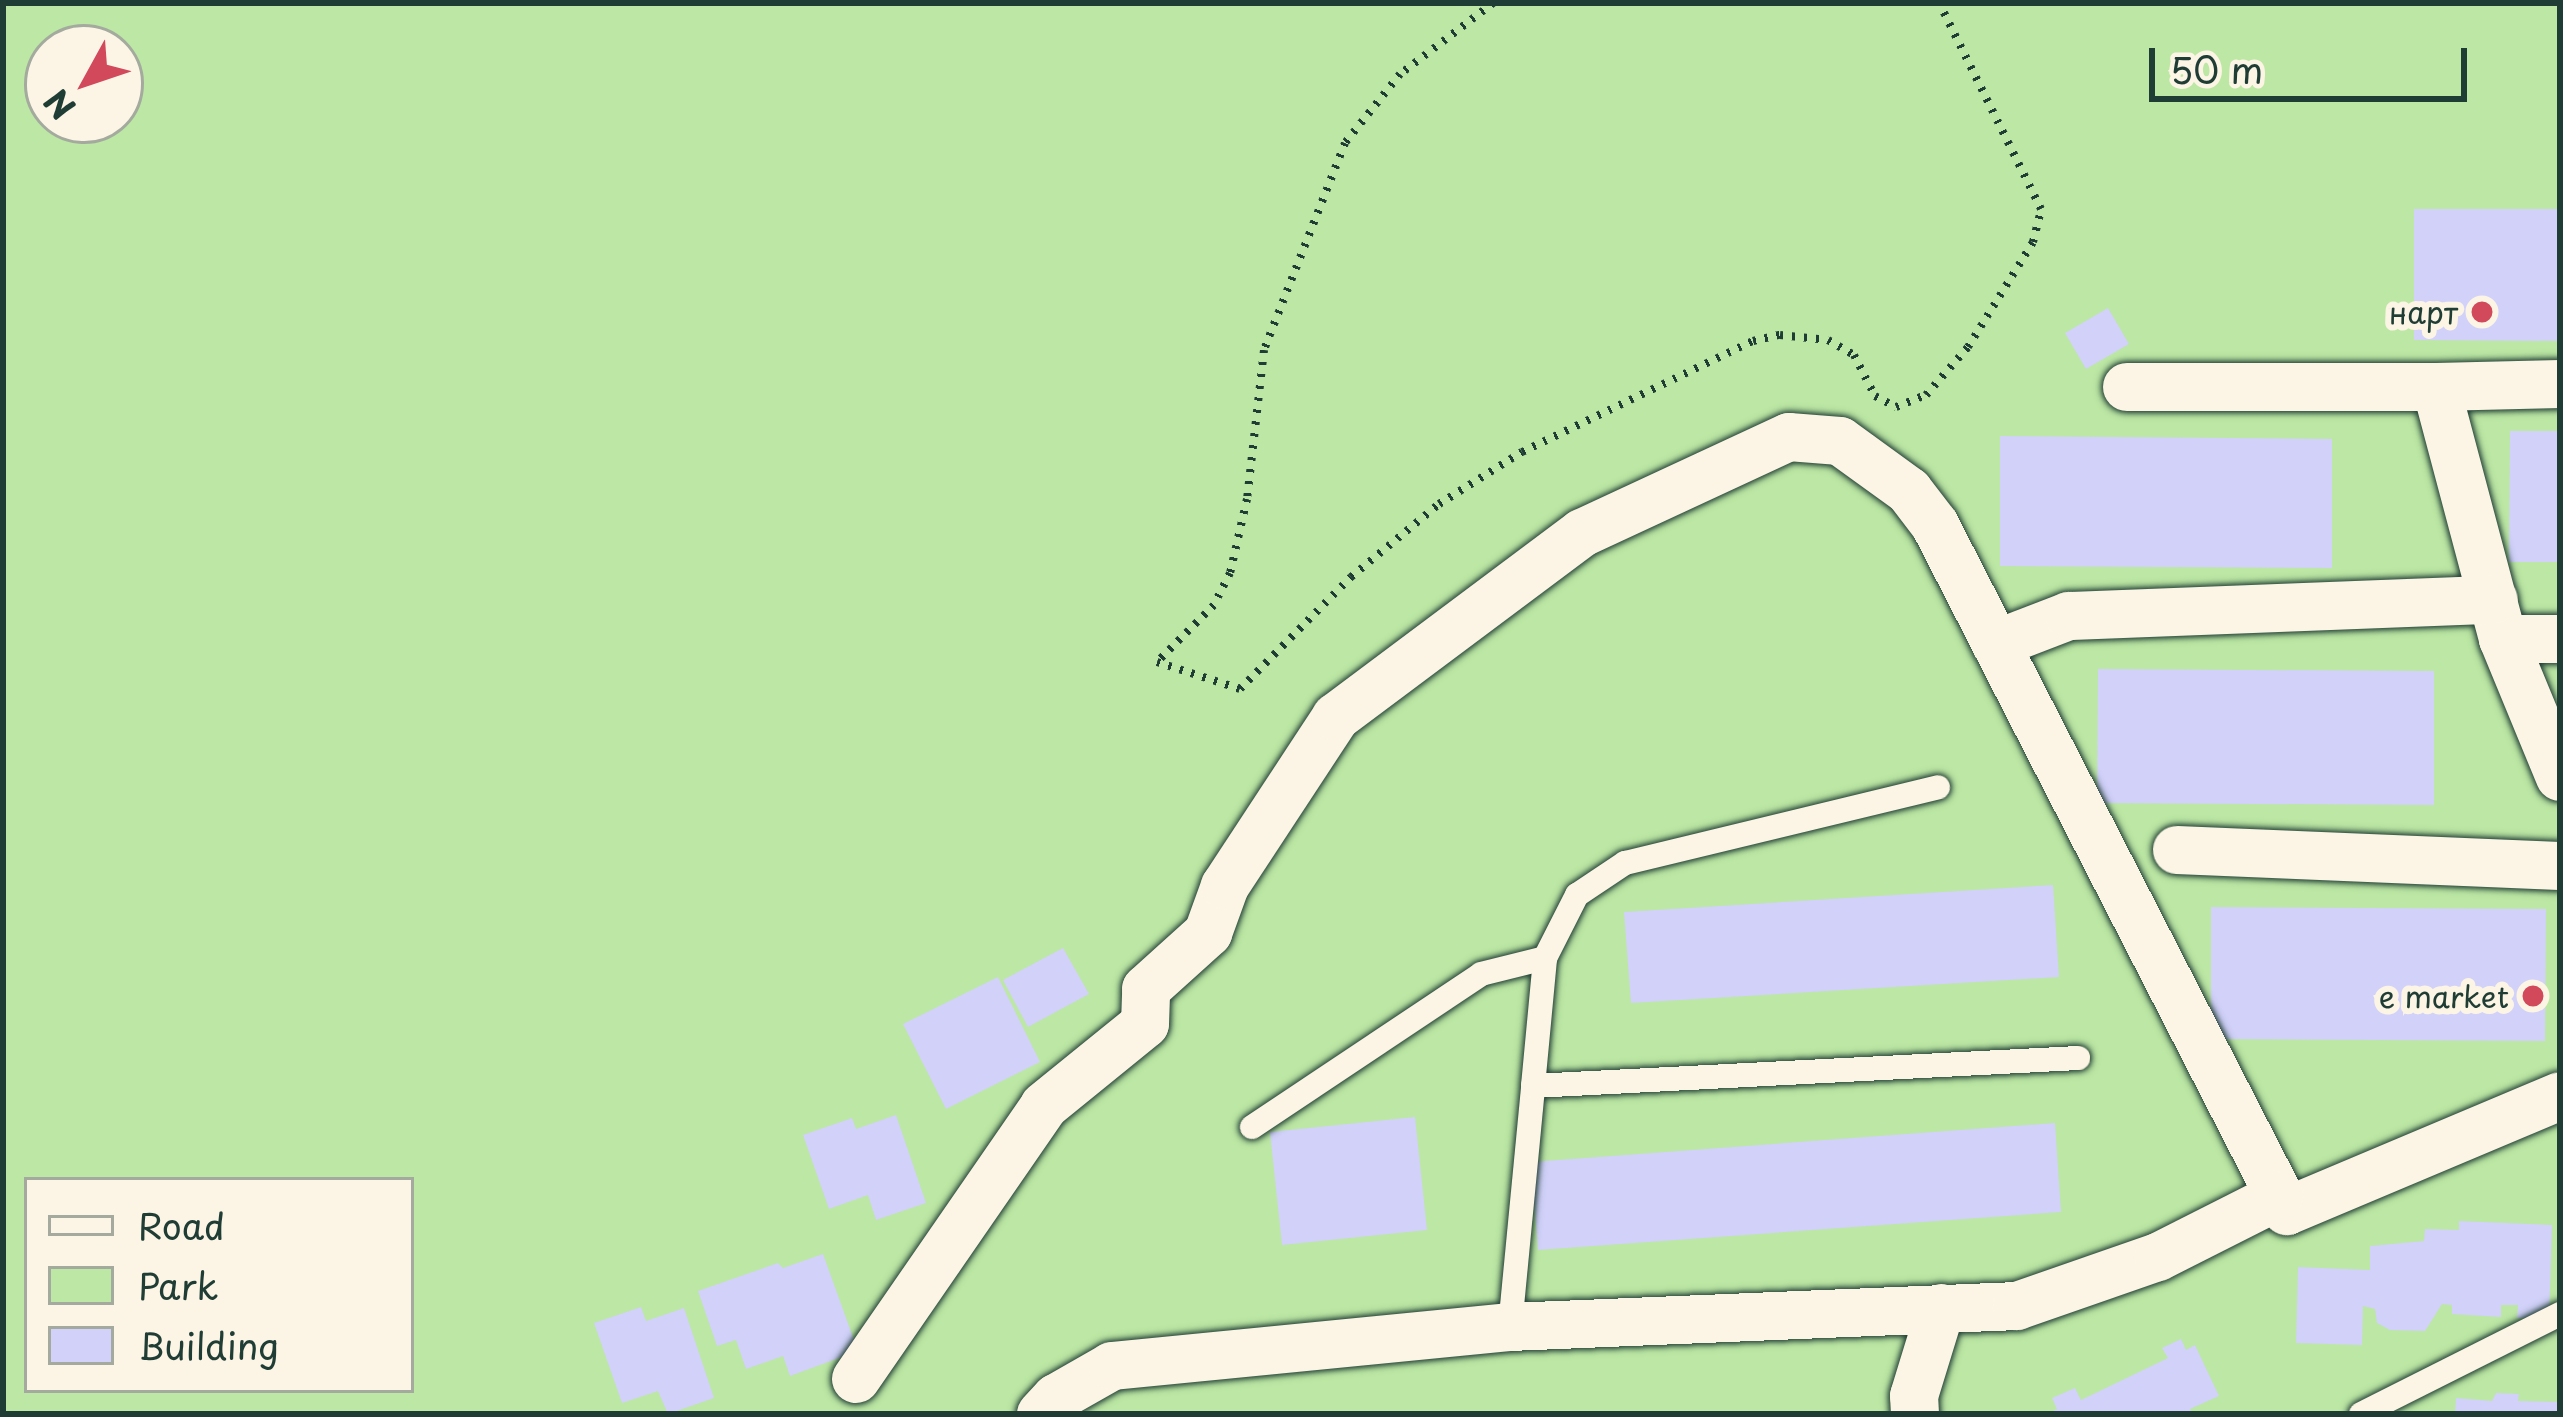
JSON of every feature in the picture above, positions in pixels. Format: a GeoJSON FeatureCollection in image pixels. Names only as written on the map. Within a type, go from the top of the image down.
{"type":"FeatureCollection","features":[{"type":"Feature","properties":{"kind":"street"},"geometry":{"type":"LineString","coordinates":[[2127,387],[2560,384]]}},
{"type":"Feature","properties":{"kind":"street"},"geometry":{"type":"LineString","coordinates":[[2437,388],[2498,619],[2560,777]]}},
{"type":"Feature","properties":{"kind":"street"},"geometry":{"type":"LineString","coordinates":[[856,1379],[1044,1106],[1145,1024],[1146,988],[1208,933],[1225,886],[1336,716],[1582,533],[1789,437],[1840,441],[1909,491],[1922,508],[2287,1210],[2560,1096]]}},
{"type":"Feature","properties":{"kind":"street"},"geometry":{"type":"LineString","coordinates":[[1996,644],[2069,616],[2498,619],[2560,639]]}},
{"type":"Feature","properties":{"kind":"street"},"geometry":{"type":"LineString","coordinates":[[2177,850],[2560,866]]}},
{"type":"Feature","properties":{"kind":"street"},"geometry":{"type":"LineString","coordinates":[[1041,1414],[1056,1398],[1112,1366],[1510,1327],[2017,1306],[2158,1257],[2279,1196]]}},
{"type":"Feature","properties":{"kind":"street"},"geometry":{"type":"LineString","coordinates":[[1915,1414],[1914,1396],[1941,1308]]}},
{"type":"Feature","properties":{"kind":"lane"},"geometry":{"type":"LineString","coordinates":[[1510,1327],[1545,958],[1577,895],[1625,862],[1938,787]]}},
{"type":"Feature","properties":{"kind":"lane"},"geometry":{"type":"LineString","coordinates":[[1252,1127],[1481,974],[1545,958]]}},
{"type":"Feature","properties":{"kind":"lane"},"geometry":{"type":"LineString","coordinates":[[1533,1086],[2078,1058]]}},
{"type":"Feature","properties":{"kind":"lane"},"geometry":{"type":"LineString","coordinates":[[2361,1414],[2560,1314]]}},
{"type":"Feature","properties":{"kind":"path"},"geometry":{"type":"LineString","coordinates":[[1493,3],[1400,74],[1345,143],[1264,350],[1247,499],[1230,573],[1214,605],[1157,662],[1240,689],[1386,545],[1480,476],[1754,341],[1780,335],[1828,340],[1854,355],[1875,396],[1896,407],[1926,395],[1968,347],[2033,242],[2042,209],[1939,3]]}},
{"type":"Feature","properties":{"kind":"green space"},"geometry":{"type":"Polygon","coordinates":[[[3,3],[2560,3],[2560,1414],[3,1414],[3,3]]]}},
{"type":"Feature","properties":{"kind":"building"},"geometry":{"type":"Polygon","coordinates":[[[2414,209],[2560,209],[2560,341],[2414,340],[2414,209]]]}},
{"type":"Feature","properties":{"kind":"building"},"geometry":{"type":"Polygon","coordinates":[[[2108,308],[2129,344],[2086,369],[2065,333],[2108,308]]]}},
{"type":"Feature","properties":{"kind":"building"},"geometry":{"type":"Polygon","coordinates":[[[2510,431],[2560,431],[2560,562],[2509,562],[2510,431]]]}},
{"type":"Feature","properties":{"kind":"building"},"geometry":{"type":"Polygon","coordinates":[[[2000,436],[2332,439],[2332,568],[2000,566],[2000,436]]]}},
{"type":"Feature","properties":{"kind":"building"},"geometry":{"type":"Polygon","coordinates":[[[2098,669],[2434,671],[2434,805],[2097,803],[2098,669]]]}},
{"type":"Feature","properties":{"kind":"building"},"geometry":{"type":"Polygon","coordinates":[[[2053,885],[2059,977],[1631,1003],[1624,912],[2053,885]]]}},
{"type":"Feature","properties":{"kind":"building"},"geometry":{"type":"Polygon","coordinates":[[[2211,907],[2546,909],[2545,1041],[2211,1039],[2211,907]]]}},
{"type":"Feature","properties":{"kind":"building"},"geometry":{"type":"Polygon","coordinates":[[[1063,948],[1089,994],[1028,1027],[1003,980],[1063,948]]]}},
{"type":"Feature","properties":{"kind":"building"},"geometry":{"type":"Polygon","coordinates":[[[998,977],[1040,1062],[946,1109],[903,1024],[998,977]]]}},
{"type":"Feature","properties":{"kind":"building"},"geometry":{"type":"Polygon","coordinates":[[[896,1115],[926,1203],[876,1220],[868,1195],[829,1209],[803,1135],[852,1118],[856,1129],[896,1115]]]}},
{"type":"Feature","properties":{"kind":"building"},"geometry":{"type":"Polygon","coordinates":[[[1415,1117],[1427,1230],[1282,1245],[1270,1132],[1415,1117]]]}},
{"type":"Feature","properties":{"kind":"building"},"geometry":{"type":"Polygon","coordinates":[[[2055,1123],[2061,1212],[1538,1250],[1531,1162],[2055,1123]]]}},
{"type":"Feature","properties":{"kind":"building"},"geometry":{"type":"Polygon","coordinates":[[[2459,1221],[2552,1225],[2549,1319],[2517,1318],[2518,1305],[2501,1305],[2501,1317],[2452,1314],[2452,1305],[2442,1304],[2425,1331],[2390,1330],[2377,1323],[2375,1309],[2363,1306],[2362,1345],[2296,1343],[2298,1267],[2370,1270],[2370,1246],[2424,1241],[2425,1229],[2459,1230],[2459,1221]]]}},
{"type":"Feature","properties":{"kind":"building"},"geometry":{"type":"Polygon","coordinates":[[[823,1254],[858,1351],[790,1376],[783,1356],[746,1369],[736,1340],[717,1346],[698,1291],[778,1263],[783,1268],[823,1254]]]}},
{"type":"Feature","properties":{"kind":"building"},"geometry":{"type":"Polygon","coordinates":[[[641,1307],[646,1321],[684,1308],[714,1398],[668,1414],[658,1391],[622,1403],[594,1323],[641,1307]]]}},
{"type":"Feature","properties":{"kind":"building"},"geometry":{"type":"Polygon","coordinates":[[[2181,1339],[2186,1350],[2195,1345],[2219,1396],[2190,1409],[2193,1414],[2047,1414],[2057,1409],[2052,1398],[2075,1388],[2081,1400],[2168,1358],[2162,1348],[2181,1339]]]}},
{"type":"Feature","properties":{"kind":"building"},"geometry":{"type":"Polygon","coordinates":[[[2496,1393],[2519,1394],[2518,1401],[2560,1402],[2560,1414],[2455,1414],[2456,1398],[2492,1401],[2496,1393]]]}},
{"type":"Feature","properties":{"kind":"place","name":"нарт"},"geometry":{"type":"Point","coordinates":[2482,312]}},
{"type":"Feature","properties":{"kind":"place","name":"e market"},"geometry":{"type":"Point","coordinates":[2533,996]}}]}
